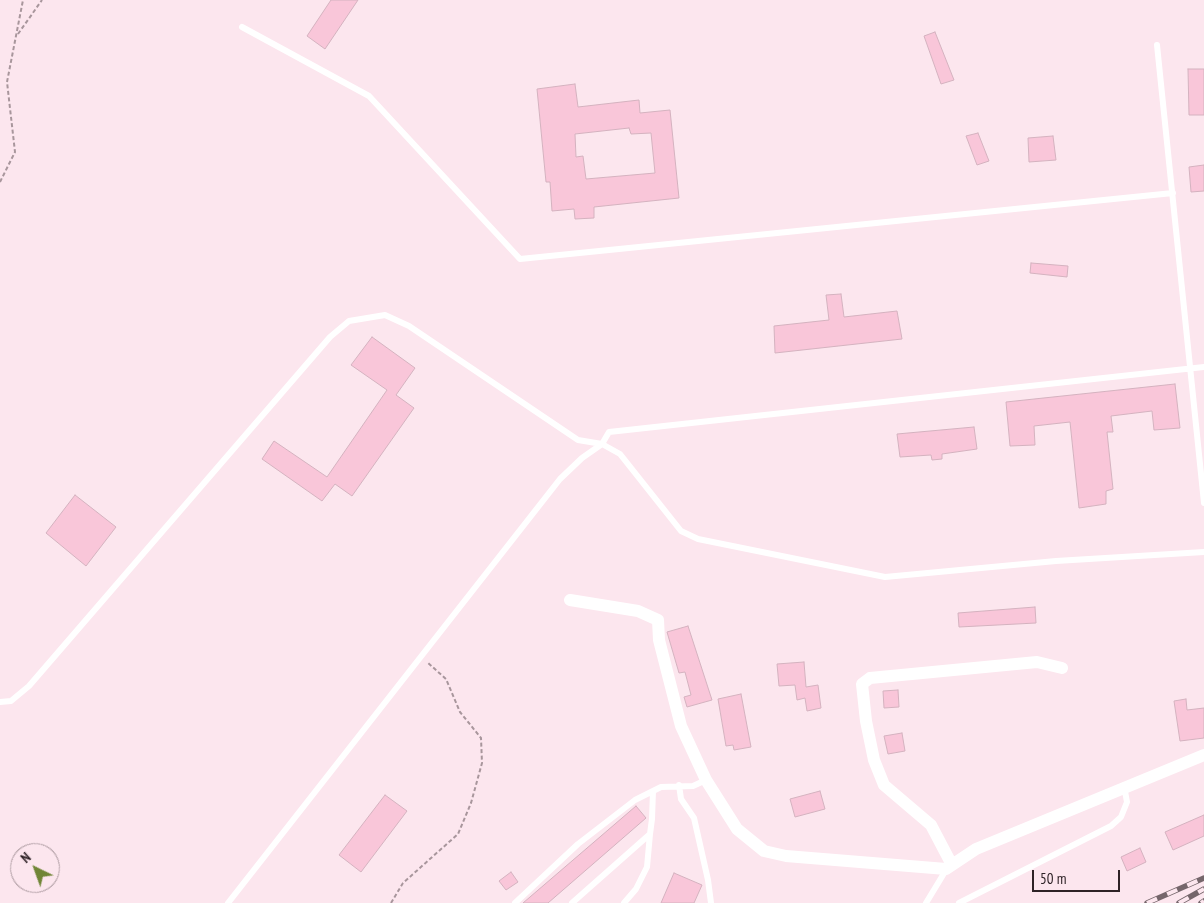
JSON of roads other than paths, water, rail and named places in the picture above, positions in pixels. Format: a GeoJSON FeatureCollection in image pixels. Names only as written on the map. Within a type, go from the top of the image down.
{"type":"FeatureCollection","features":[{"type":"Feature","properties":{"kind":"street"},"geometry":{"type":"LineString","coordinates":[[570,600],[638,610],[658,620],[659,640],[681,726],[706,780],[737,829],[764,851],[786,856],[950,867],[976,849],[1124,786],[1204,755]]}},
{"type":"Feature","properties":{"kind":"street"},"geometry":{"type":"LineString","coordinates":[[950,867],[931,825],[884,785],[874,760],[866,721],[862,684],[870,678],[1037,662],[1062,668]]}},
{"type":"Feature","properties":{"kind":"lane"},"geometry":{"type":"LineString","coordinates":[[242,27],[369,96],[520,259],[1173,193]]}},
{"type":"Feature","properties":{"kind":"lane"},"geometry":{"type":"LineString","coordinates":[[1157,45],[1192,368],[1204,503]]}},
{"type":"Feature","properties":{"kind":"lane"},"geometry":{"type":"LineString","coordinates":[[0,702],[11,701],[29,686],[330,337],[349,321],[385,314],[410,326],[578,440],[602,444],[620,454],[681,531],[698,538],[885,577],[1056,561],[1204,552]]}},
{"type":"Feature","properties":{"kind":"lane"},"geometry":{"type":"LineString","coordinates":[[228,903],[560,479],[582,458],[602,444],[609,432],[1204,367]]}},
{"type":"Feature","properties":{"kind":"lane"},"geometry":{"type":"LineString","coordinates":[[514,903],[578,844],[635,800],[661,787],[692,786],[706,780]]}},
{"type":"Feature","properties":{"kind":"lane"},"geometry":{"type":"LineString","coordinates":[[680,785],[681,799],[694,818],[708,880],[710,903]]}},
{"type":"Feature","properties":{"kind":"lane"},"geometry":{"type":"LineString","coordinates":[[959,903],[1111,826],[1121,818],[1127,802],[1124,786]]}},
{"type":"Feature","properties":{"kind":"lane"},"geometry":{"type":"LineString","coordinates":[[624,903],[636,889],[647,868],[653,791]]}},
{"type":"Feature","properties":{"kind":"lane"},"geometry":{"type":"LineString","coordinates":[[572,903],[650,834]]}},
{"type":"Feature","properties":{"kind":"lane"},"geometry":{"type":"LineString","coordinates":[[926,903],[950,867]]}},
{"type":"Feature","properties":{"kind":"railway"},"geometry":{"type":"LineString","coordinates":[[1147,903],[1204,878]]}},
{"type":"Feature","properties":{"kind":"railway"},"geometry":{"type":"LineString","coordinates":[[1179,903],[1204,889]]}}]}
